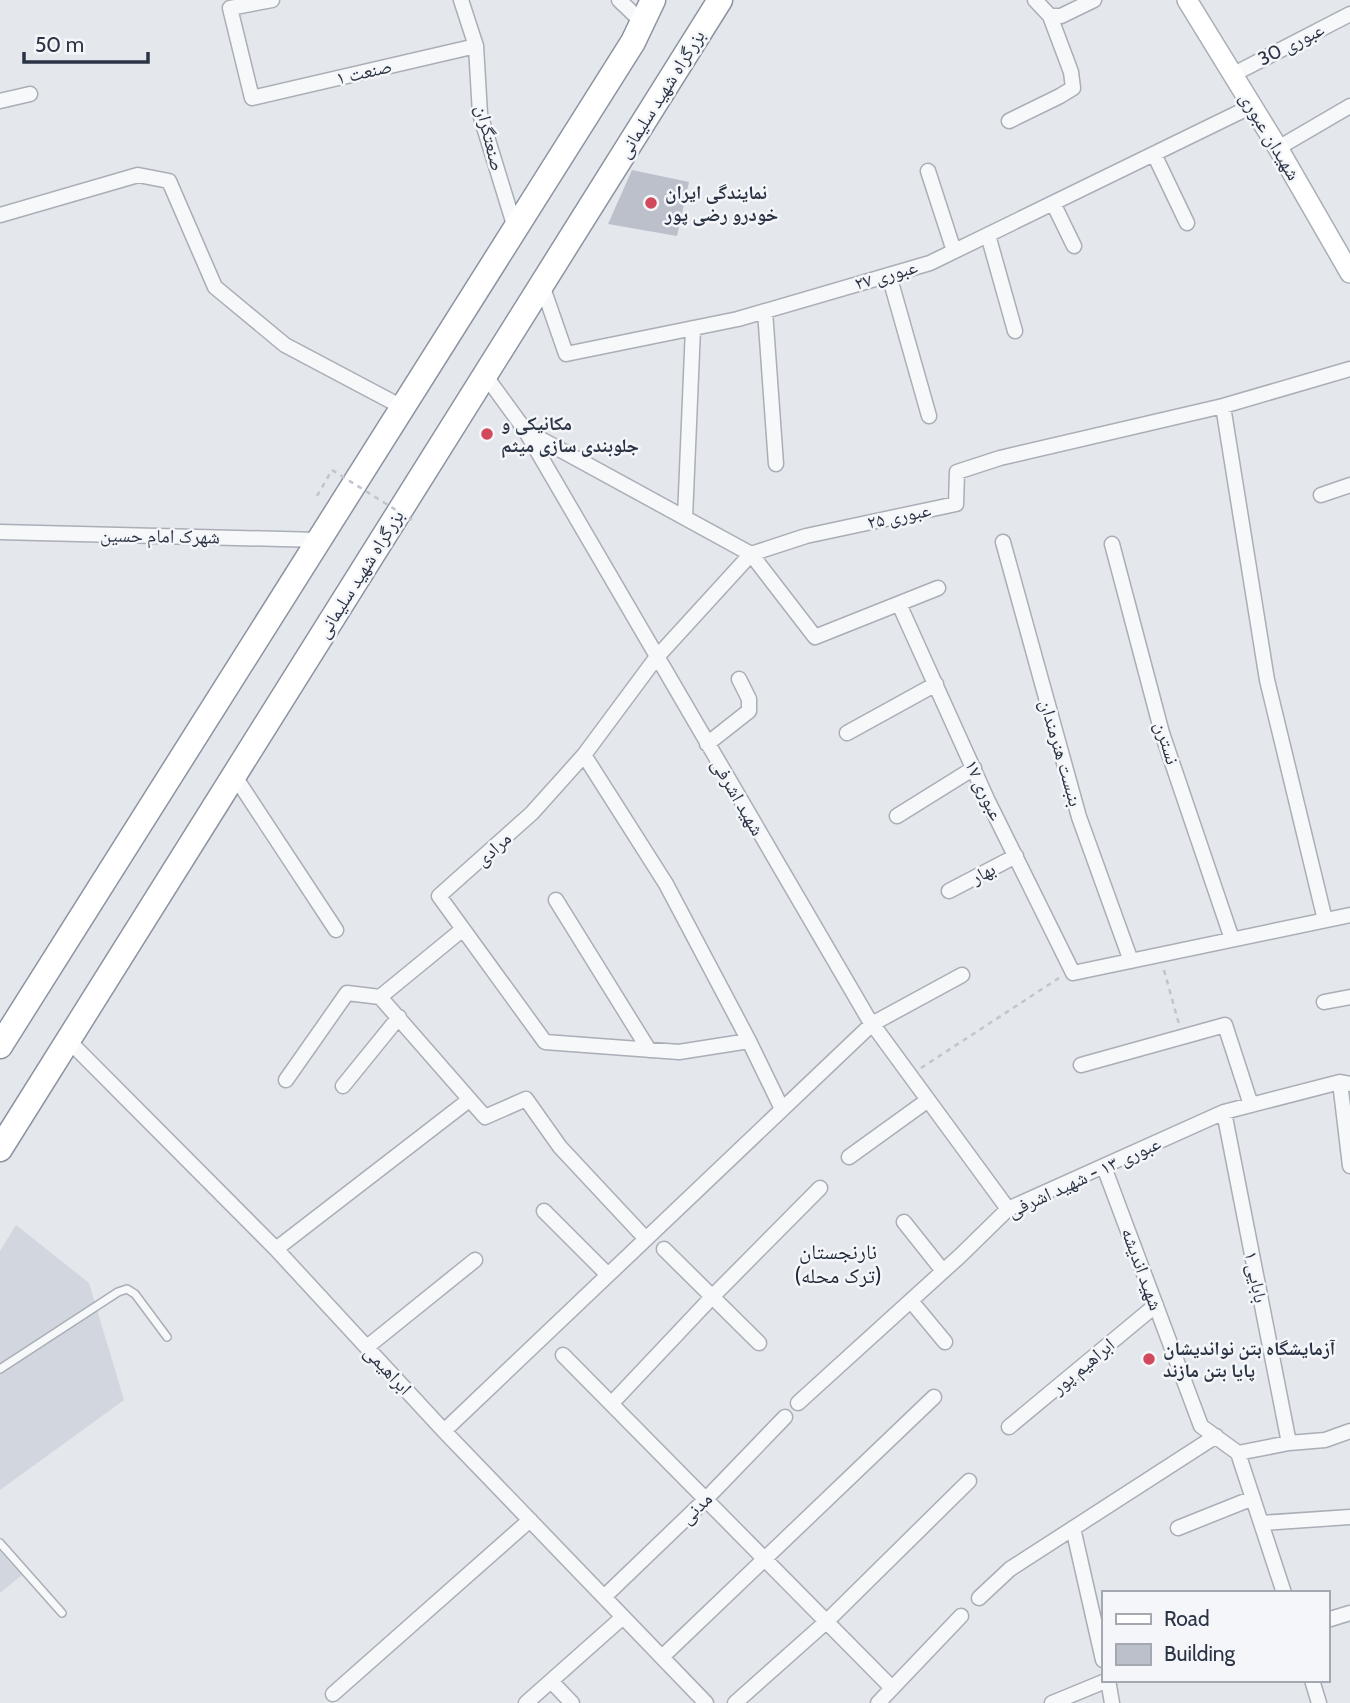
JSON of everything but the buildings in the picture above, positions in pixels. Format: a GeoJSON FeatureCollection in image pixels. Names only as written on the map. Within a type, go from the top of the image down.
{"type":"FeatureCollection","features":[{"type":"Feature","properties":{"kind":"highway","name":"بزرگراه شهید سلیمانی"},"geometry":{"type":"LineString","coordinates":[[0,1149],[720,0]]}},
{"type":"Feature","properties":{"kind":"highway"},"geometry":{"type":"LineString","coordinates":[[3,1040],[643,21]]}},
{"type":"Feature","properties":{"kind":"main road","name":"شهیدان عبوری"},"geometry":{"type":"LineString","coordinates":[[1187,0],[1279,148],[1350,273]]}},
{"type":"Feature","properties":{"kind":"street"},"geometry":{"type":"LineString","coordinates":[[229,4],[272,0]]}},
{"type":"Feature","properties":{"kind":"street","name":"صنعتگران"},"geometry":{"type":"LineString","coordinates":[[461,0],[476,46],[480,114],[515,228]]}},
{"type":"Feature","properties":{"kind":"street"},"geometry":{"type":"LineString","coordinates":[[619,0],[643,21]]}},
{"type":"Feature","properties":{"kind":"street"},"geometry":{"type":"LineString","coordinates":[[1009,121],[1073,88],[1071,72],[1049,16],[1035,0]]}},
{"type":"Feature","properties":{"kind":"street"},"geometry":{"type":"LineString","coordinates":[[1049,16],[1061,16],[1094,0]]}},
{"type":"Feature","properties":{"kind":"street","name":"صنعت ۱"},"geometry":{"type":"LineString","coordinates":[[229,4],[252,98],[476,46]]}},
{"type":"Feature","properties":{"kind":"street","name":"عبوری 30"},"geometry":{"type":"LineString","coordinates":[[1233,75],[1350,14]]}},
{"type":"Feature","properties":{"kind":"street"},"geometry":{"type":"LineString","coordinates":[[0,101],[30,94]]}},
{"type":"Feature","properties":{"kind":"street","name":"عبوری ۲۷"},"geometry":{"type":"LineString","coordinates":[[542,285],[566,354],[765,311],[930,262],[1252,106]]}},
{"type":"Feature","properties":{"kind":"street"},"geometry":{"type":"LineString","coordinates":[[1279,148],[1350,106]]}},
{"type":"Feature","properties":{"kind":"street"},"geometry":{"type":"LineString","coordinates":[[1154,154],[1187,223]]}},
{"type":"Feature","properties":{"kind":"street"},"geometry":{"type":"LineString","coordinates":[[928,171],[954,251]]}},
{"type":"Feature","properties":{"kind":"street"},"geometry":{"type":"LineString","coordinates":[[0,215],[138,175],[169,181],[215,287],[285,345],[402,407]]}},
{"type":"Feature","properties":{"kind":"street"},"geometry":{"type":"LineString","coordinates":[[1053,203],[1074,246]]}},
{"type":"Feature","properties":{"kind":"street"},"geometry":{"type":"LineString","coordinates":[[988,234],[1015,331]]}},
{"type":"Feature","properties":{"kind":"street"},"geometry":{"type":"LineString","coordinates":[[889,275],[929,416]]}},
{"type":"Feature","properties":{"kind":"street"},"geometry":{"type":"LineString","coordinates":[[765,311],[776,464]]}},
{"type":"Feature","properties":{"kind":"street"},"geometry":{"type":"LineString","coordinates":[[685,518],[693,328]]}},
{"type":"Feature","properties":{"kind":"street","name":"عبوری ۲۵"},"geometry":{"type":"LineString","coordinates":[[751,554],[806,536],[956,504],[957,472],[1000,458],[1223,406],[1350,369]]}},
{"type":"Feature","properties":{"kind":"street","name":"شهید اشرفی"},"geometry":{"type":"LineString","coordinates":[[485,374],[525,430],[872,1024],[1008,1209]]}},
{"type":"Feature","properties":{"kind":"street"},"geometry":{"type":"LineString","coordinates":[[1223,406],[1267,680],[1325,920]]}},
{"type":"Feature","properties":{"kind":"street"},"geometry":{"type":"LineString","coordinates":[[525,430],[751,554],[815,637],[938,588]]}},
{"type":"Feature","properties":{"kind":"street"},"geometry":{"type":"LineString","coordinates":[[1321,495],[1350,485]]}},
{"type":"Feature","properties":{"kind":"street","name":"شهرک امام حسین"},"geometry":{"type":"LineString","coordinates":[[0,532],[319,540]]}},
{"type":"Feature","properties":{"kind":"street","name":"بنبست هنرمندان"},"geometry":{"type":"LineString","coordinates":[[1003,542],[1079,817],[1131,961]]}},
{"type":"Feature","properties":{"kind":"street","name":"نسترن"},"geometry":{"type":"LineString","coordinates":[[1112,544],[1163,733],[1232,939]]}},
{"type":"Feature","properties":{"kind":"street","name":"مرادی"},"geometry":{"type":"LineString","coordinates":[[649,1050],[545,1042],[439,896],[532,813],[584,755],[656,658],[751,554]]}},
{"type":"Feature","properties":{"kind":"street","name":"عبوری ۱۷"},"geometry":{"type":"LineString","coordinates":[[899,604],[974,768],[1073,973]]}},
{"type":"Feature","properties":{"kind":"street"},"geometry":{"type":"LineString","coordinates":[[706,744],[749,710],[749,699],[739,679]]}},
{"type":"Feature","properties":{"kind":"street"},"geometry":{"type":"LineString","coordinates":[[847,733],[936,684]]}},
{"type":"Feature","properties":{"kind":"street"},"geometry":{"type":"LineString","coordinates":[[584,755],[666,884],[749,1041],[782,1110]]}},
{"type":"Feature","properties":{"kind":"street"},"geometry":{"type":"LineString","coordinates":[[897,816],[974,768]]}},
{"type":"Feature","properties":{"kind":"street"},"geometry":{"type":"LineString","coordinates":[[234,775],[336,930]]}},
{"type":"Feature","properties":{"kind":"street","name":"بهار"},"geometry":{"type":"LineString","coordinates":[[949,891],[1016,856]]}},
{"type":"Feature","properties":{"kind":"street"},"geometry":{"type":"LineString","coordinates":[[556,900],[649,1050],[679,1052],[749,1041]]}},
{"type":"Feature","properties":{"kind":"street"},"geometry":{"type":"LineString","coordinates":[[1073,973],[1350,915]]}},
{"type":"Feature","properties":{"kind":"street"},"geometry":{"type":"LineString","coordinates":[[380,997],[463,929]]}},
{"type":"Feature","properties":{"kind":"street"},"geometry":{"type":"LineString","coordinates":[[444,1431],[872,1024],[962,975]]}},
{"type":"Feature","properties":{"kind":"street"},"geometry":{"type":"LineString","coordinates":[[286,1080],[347,992],[380,997],[485,1117],[526,1099],[560,1146],[646,1239]]}},
{"type":"Feature","properties":{"kind":"street"},"geometry":{"type":"LineString","coordinates":[[1324,1002],[1350,997]]}},
{"type":"Feature","properties":{"kind":"street"},"geometry":{"type":"LineString","coordinates":[[343,1086],[399,1017]]}},
{"type":"Feature","properties":{"kind":"street"},"geometry":{"type":"LineString","coordinates":[[1081,1065],[1225,1026],[1251,1105]]}},
{"type":"Feature","properties":{"kind":"street","name":"ابراهیمی"},"geometry":{"type":"LineString","coordinates":[[68,1040],[276,1249],[444,1431],[706,1703]]}},
{"type":"Feature","properties":{"kind":"street"},"geometry":{"type":"LineString","coordinates":[[1345,1083],[1350,1166]]}},
{"type":"Feature","properties":{"kind":"street","name":"عبوری ۱۳ - شهید اشرفی"},"geometry":{"type":"LineString","coordinates":[[798,1403],[1008,1209],[1224,1112],[1345,1083]]}},
{"type":"Feature","properties":{"kind":"street"},"geometry":{"type":"LineString","coordinates":[[276,1249],[469,1100]]}},
{"type":"Feature","properties":{"kind":"street"},"geometry":{"type":"LineString","coordinates":[[849,1157],[928,1100]]}},
{"type":"Feature","properties":{"kind":"street","name":"بابایی ۱"},"geometry":{"type":"LineString","coordinates":[[1224,1112],[1289,1443]]}},
{"type":"Feature","properties":{"kind":"street","name":"شهید اندیشه"},"geometry":{"type":"LineString","coordinates":[[1104,1167],[1201,1426],[1238,1453]]}},
{"type":"Feature","properties":{"kind":"street"},"geometry":{"type":"LineString","coordinates":[[612,1403],[820,1188]]}},
{"type":"Feature","properties":{"kind":"street"},"geometry":{"type":"LineString","coordinates":[[544,1211],[608,1275]]}},
{"type":"Feature","properties":{"kind":"street"},"geometry":{"type":"LineString","coordinates":[[904,1222],[943,1271]]}},
{"type":"Feature","properties":{"kind":"street"},"geometry":{"type":"LineString","coordinates":[[664,1249],[759,1342]]}},
{"type":"Feature","properties":{"kind":"street"},"geometry":{"type":"LineString","coordinates":[[367,1348],[475,1260]]}},
{"type":"Feature","properties":{"kind":"street"},"geometry":{"type":"LineString","coordinates":[[911,1301],[945,1342]]}},
{"type":"Feature","properties":{"kind":"street","name":"ابراهیم پور"},"geometry":{"type":"LineString","coordinates":[[1009,1427],[1156,1305]]}},
{"type":"Feature","properties":{"kind":"street"},"geometry":{"type":"LineString","coordinates":[[564,1355],[892,1688]]}},
{"type":"Feature","properties":{"kind":"street"},"geometry":{"type":"LineString","coordinates":[[662,1657],[934,1397]]}},
{"type":"Feature","properties":{"kind":"street","name":"مدنی"},"geometry":{"type":"LineString","coordinates":[[604,1597],[785,1418]]}},
{"type":"Feature","properties":{"kind":"street"},"geometry":{"type":"LineString","coordinates":[[1283,1591],[1238,1453],[1289,1443],[1325,1440],[1350,1432]]}},
{"type":"Feature","properties":{"kind":"street"},"geometry":{"type":"LineString","coordinates":[[979,1598],[1010,1569],[1216,1436]]}},
{"type":"Feature","properties":{"kind":"street"},"geometry":{"type":"LineString","coordinates":[[735,1703],[826,1622],[969,1481]]}},
{"type":"Feature","properties":{"kind":"street"},"geometry":{"type":"LineString","coordinates":[[1178,1528],[1253,1498]]}},
{"type":"Feature","properties":{"kind":"street"},"geometry":{"type":"LineString","coordinates":[[1261,1523],[1350,1517]]}},
{"type":"Feature","properties":{"kind":"street"},"geometry":{"type":"LineString","coordinates":[[333,1694],[530,1520]]}},
{"type":"Feature","properties":{"kind":"street"},"geometry":{"type":"LineString","coordinates":[[1073,1528],[1102,1656]]}},
{"type":"Feature","properties":{"kind":"street"},"geometry":{"type":"LineString","coordinates":[[1329,1619],[1350,1613]]}},
{"type":"Feature","properties":{"kind":"street"},"geometry":{"type":"LineString","coordinates":[[878,1703],[961,1616]]}},
{"type":"Feature","properties":{"kind":"street"},"geometry":{"type":"LineString","coordinates":[[526,1703],[623,1617]]}},
{"type":"Feature","properties":{"kind":"street"},"geometry":{"type":"LineString","coordinates":[[551,1681],[572,1703]]}},
{"type":"Feature","properties":{"kind":"street"},"geometry":{"type":"LineString","coordinates":[[1052,1703],[1103,1682]]}},
{"type":"Feature","properties":{"kind":"street"},"geometry":{"type":"LineString","coordinates":[[1108,1682],[1112,1703]]}},
{"type":"Feature","properties":{"kind":"street"},"geometry":{"type":"LineString","coordinates":[[1313,1682],[1319,1703]]}},
{"type":"Feature","properties":{"kind":"lane"},"geometry":{"type":"LineString","coordinates":[[0,1369],[118,1292],[127,1289],[135,1294],[167,1337]]}},
{"type":"Feature","properties":{"kind":"lane"},"geometry":{"type":"LineString","coordinates":[[0,1543],[62,1614]]}},
{"type":"Feature","properties":{"kind":"path"},"geometry":{"type":"LineString","coordinates":[[317,496],[332,470],[412,520]]}},
{"type":"Feature","properties":{"kind":"path"},"geometry":{"type":"LineString","coordinates":[[1159,955],[1183,1037]]}},
{"type":"Feature","properties":{"kind":"path"},"geometry":{"type":"LineString","coordinates":[[909,1075],[1064,975],[1073,973]]}},
{"type":"Feature","properties":{"kind":"shaded area"},"geometry":{"type":"Polygon","coordinates":[[[16,1225],[89,1283],[124,1400],[0,1490],[0,1251],[16,1225]]]}},
{"type":"Feature","properties":{"kind":"shaded area"},"geometry":{"type":"Polygon","coordinates":[[[0,1551],[22,1575],[0,1593],[0,1551]]]}},
{"type":"Feature","properties":{"kind":"place","name":"نمایندگی ایران خودرو رضی پور"},"geometry":{"type":"Point","coordinates":[651,203]}},
{"type":"Feature","properties":{"kind":"place","name":"مکانیکی و جلوبندی سازی میثم"},"geometry":{"type":"Point","coordinates":[487,434]}},
{"type":"Feature","properties":{"kind":"place","name":"آزمایشگاه بتن نواندیشان پایا بتن مازند"},"geometry":{"type":"Point","coordinates":[1149,1359]}},
{"type":"Feature","properties":{"kind":"district","name":"نارنجستان (ترک محله)"},"geometry":{"type":"Point","coordinates":[838,1263]}}]}
